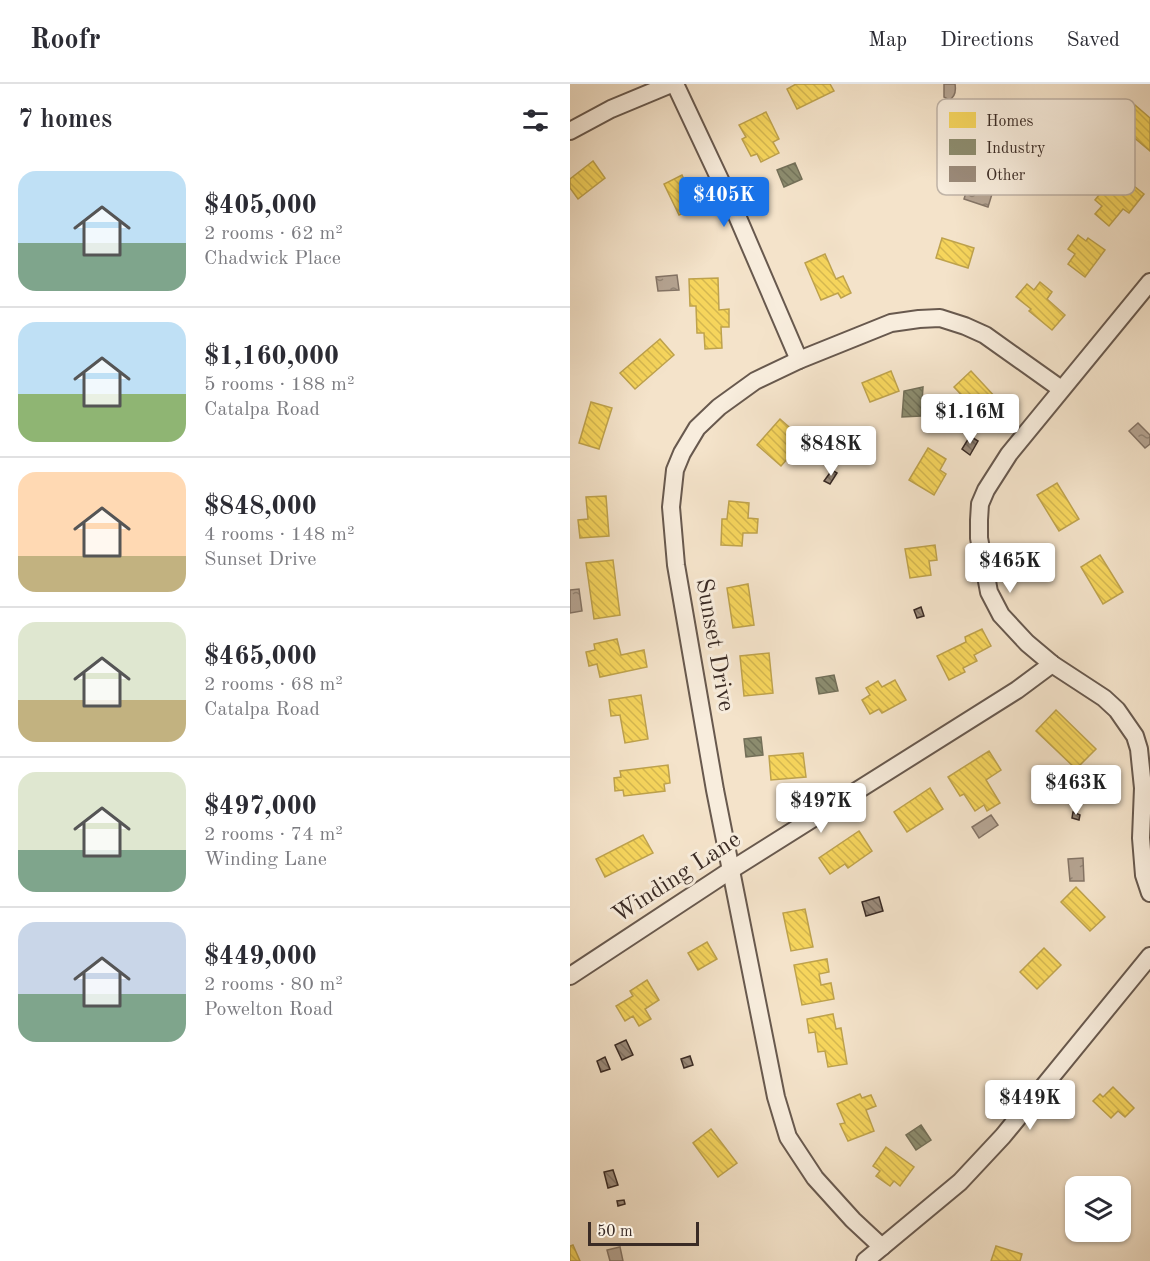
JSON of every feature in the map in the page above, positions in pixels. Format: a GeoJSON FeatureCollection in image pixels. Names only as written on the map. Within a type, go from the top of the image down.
{"type":"FeatureCollection","features":[{"type":"Feature","properties":{"kind":"street"},"geometry":{"type":"LineString","coordinates":[[570,131],[612,109],[673,84],[738,218],[799,360]]}},
{"type":"Feature","properties":{"kind":"street"},"geometry":{"type":"LineString","coordinates":[[1150,282],[1009,454],[986,490],[980,504],[979,520],[979,538],[989,592],[1001,615],[1027,643],[1052,664],[1117,710],[1135,736],[1139,749],[1143,788],[1141,838],[1144,875],[1150,893]]}},
{"type":"Feature","properties":{"kind":"street","name":"Sunset Drive"},"geometry":{"type":"LineString","coordinates":[[882,1247],[853,1220],[816,1178],[789,1137],[776,1097],[713,779],[676,565],[671,507],[675,470],[697,428],[718,407],[756,381],[799,360],[891,323],[940,318],[965,326],[985,335],[1061,389]]}},
{"type":"Feature","properties":{"kind":"street","name":"Winding Lane"},"geometry":{"type":"LineString","coordinates":[[570,976],[731,870],[1017,690],[1052,664]]}},
{"type":"Feature","properties":{"kind":"street"},"geometry":{"type":"LineString","coordinates":[[865,1261],[960,1182],[1003,1137],[1150,956]]}},
{"type":"Feature","properties":{"kind":"water"},"geometry":{"type":"Polygon","coordinates":[[[944,84],[955,84],[953,97],[947,99],[944,97],[944,84]]]}},
{"type":"Feature","properties":{"kind":"water"},"geometry":{"type":"Polygon","coordinates":[[[965,195],[992,195],[988,207],[964,199],[965,195]]]}},
{"type":"Feature","properties":{"kind":"water"},"geometry":{"type":"Polygon","coordinates":[[[677,275],[679,290],[658,291],[656,277],[677,275]]]}},
{"type":"Feature","properties":{"kind":"water"},"geometry":{"type":"Polygon","coordinates":[[[1138,423],[1150,435],[1150,444],[1145,448],[1129,431],[1138,423]]]}},
{"type":"Feature","properties":{"kind":"water"},"geometry":{"type":"Polygon","coordinates":[[[579,589],[582,611],[570,613],[570,590],[579,589]]]}},
{"type":"Feature","properties":{"kind":"water"},"geometry":{"type":"Polygon","coordinates":[[[991,815],[998,825],[979,838],[972,827],[991,815]]]}},
{"type":"Feature","properties":{"kind":"water"},"geometry":{"type":"Polygon","coordinates":[[[1083,858],[1084,881],[1070,881],[1068,859],[1083,858]]]}},
{"type":"Feature","properties":{"kind":"water"},"geometry":{"type":"Polygon","coordinates":[[[620,1247],[623,1261],[610,1261],[607,1250],[620,1247]]]}},
{"type":"Feature","properties":{"kind":"building: Homes"},"geometry":{"type":"Polygon","coordinates":[[[796,84],[830,84],[834,91],[797,109],[787,89],[796,84]]]}},
{"type":"Feature","properties":{"kind":"building: Homes"},"geometry":{"type":"Polygon","coordinates":[[[1135,105],[1150,118],[1150,151],[1135,138],[1135,105]]]}},
{"type":"Feature","properties":{"kind":"building: Homes"},"geometry":{"type":"Polygon","coordinates":[[[766,112],[779,139],[773,142],[779,153],[761,162],[757,154],[751,156],[742,139],[746,137],[739,125],[766,112]]]}},
{"type":"Feature","properties":{"kind":"building: Homes"},"geometry":{"type":"Polygon","coordinates":[[[593,161],[605,178],[578,199],[570,188],[570,179],[593,161]]]}},
{"type":"Feature","properties":{"kind":"building: Homes"},"geometry":{"type":"Polygon","coordinates":[[[682,175],[697,207],[679,215],[664,184],[682,175]]]}},
{"type":"Feature","properties":{"kind":"building: Homes"},"geometry":{"type":"Polygon","coordinates":[[[1135,187],[1144,194],[1129,213],[1123,209],[1109,226],[1095,214],[1102,206],[1095,200],[1099,195],[1135,195],[1135,187]]]}},
{"type":"Feature","properties":{"kind":"building: Homes"},"geometry":{"type":"Polygon","coordinates":[[[1078,235],[1086,241],[1088,238],[1105,250],[1085,277],[1068,264],[1075,254],[1068,249],[1078,235]]]}},
{"type":"Feature","properties":{"kind":"building: Homes"},"geometry":{"type":"Polygon","coordinates":[[[942,238],[974,248],[968,268],[936,258],[942,238]]]}},
{"type":"Feature","properties":{"kind":"building: Homes"},"geometry":{"type":"Polygon","coordinates":[[[825,254],[836,279],[843,276],[851,293],[841,298],[838,293],[821,300],[805,263],[825,254]]]}},
{"type":"Feature","properties":{"kind":"building: Homes"},"geometry":{"type":"Polygon","coordinates":[[[718,278],[719,310],[729,309],[729,327],[721,327],[722,348],[705,349],[704,333],[697,333],[696,306],[690,306],[689,279],[718,278]]]}},
{"type":"Feature","properties":{"kind":"building: Homes"},"geometry":{"type":"Polygon","coordinates":[[[1040,282],[1052,292],[1047,299],[1065,315],[1052,330],[1016,297],[1027,284],[1034,290],[1040,282]]]}},
{"type":"Feature","properties":{"kind":"building: Homes"},"geometry":{"type":"Polygon","coordinates":[[[660,339],[674,355],[635,389],[620,373],[660,339]]]}},
{"type":"Feature","properties":{"kind":"building: Homes"},"geometry":{"type":"Polygon","coordinates":[[[891,371],[899,391],[870,402],[862,383],[891,371]]]}},
{"type":"Feature","properties":{"kind":"building: Homes"},"geometry":{"type":"Polygon","coordinates":[[[971,371],[997,399],[980,415],[954,387],[971,371]]]}},
{"type":"Feature","properties":{"kind":"building: Homes"},"geometry":{"type":"Polygon","coordinates":[[[591,402],[612,408],[599,449],[579,443],[591,402]]]}},
{"type":"Feature","properties":{"kind":"building: Homes"},"geometry":{"type":"Polygon","coordinates":[[[780,419],[804,440],[781,466],[757,445],[780,419]]]}},
{"type":"Feature","properties":{"kind":"building: Homes"},"geometry":{"type":"Polygon","coordinates":[[[928,448],[946,459],[940,470],[946,474],[934,495],[909,480],[928,448]]]}},
{"type":"Feature","properties":{"kind":"building: Homes"},"geometry":{"type":"Polygon","coordinates":[[[1057,483],[1079,519],[1059,531],[1037,495],[1057,483]]]}},
{"type":"Feature","properties":{"kind":"building: Homes"},"geometry":{"type":"Polygon","coordinates":[[[606,496],[609,536],[580,538],[578,520],[588,519],[586,497],[606,496]]]}},
{"type":"Feature","properties":{"kind":"building: Homes"},"geometry":{"type":"Polygon","coordinates":[[[729,501],[749,503],[748,518],[758,519],[757,533],[743,533],[742,546],[721,545],[722,519],[727,519],[729,501]]]}},
{"type":"Feature","properties":{"kind":"building: Homes"},"geometry":{"type":"Polygon","coordinates":[[[935,545],[937,560],[929,561],[931,575],[910,578],[905,549],[935,545]]]}},
{"type":"Feature","properties":{"kind":"building: Homes"},"geometry":{"type":"Polygon","coordinates":[[[1100,555],[1123,592],[1103,604],[1081,567],[1100,555]]]}},
{"type":"Feature","properties":{"kind":"building: Homes"},"geometry":{"type":"Polygon","coordinates":[[[613,560],[620,615],[594,619],[586,563],[613,560]]]}},
{"type":"Feature","properties":{"kind":"building: Homes"},"geometry":{"type":"Polygon","coordinates":[[[748,584],[754,625],[733,628],[727,588],[748,584]]]}},
{"type":"Feature","properties":{"kind":"building: Homes"},"geometry":{"type":"Polygon","coordinates":[[[982,629],[991,646],[974,655],[977,661],[963,668],[965,672],[949,680],[937,656],[966,642],[965,637],[982,629]]]}},
{"type":"Feature","properties":{"kind":"building: Homes"},"geometry":{"type":"Polygon","coordinates":[[[617,639],[621,655],[644,650],[647,667],[600,677],[597,664],[589,666],[586,652],[595,650],[594,644],[617,639]]]}},
{"type":"Feature","properties":{"kind":"building: Homes"},"geometry":{"type":"Polygon","coordinates":[[[769,653],[773,693],[744,696],[740,656],[769,653]]]}},
{"type":"Feature","properties":{"kind":"building: Homes"},"geometry":{"type":"Polygon","coordinates":[[[895,680],[906,700],[882,713],[879,709],[870,714],[862,700],[870,695],[866,688],[878,681],[882,687],[895,680]]]}},
{"type":"Feature","properties":{"kind":"building: Homes"},"geometry":{"type":"Polygon","coordinates":[[[641,695],[648,739],[625,743],[620,715],[611,716],[609,700],[641,695]]]}},
{"type":"Feature","properties":{"kind":"building: Homes"},"geometry":{"type":"Polygon","coordinates":[[[1056,710],[1096,749],[1076,769],[1036,731],[1056,710]]]}},
{"type":"Feature","properties":{"kind":"building: Homes"},"geometry":{"type":"Polygon","coordinates":[[[989,751],[1001,770],[986,780],[1000,803],[987,811],[984,805],[975,811],[964,794],[960,796],[948,777],[989,751]]]}},
{"type":"Feature","properties":{"kind":"building: Homes"},"geometry":{"type":"Polygon","coordinates":[[[803,753],[806,777],[771,780],[769,756],[803,753]]]}},
{"type":"Feature","properties":{"kind":"building: Homes"},"geometry":{"type":"Polygon","coordinates":[[[668,765],[670,783],[664,784],[665,791],[624,796],[623,790],[615,791],[614,778],[621,777],[620,771],[668,765]]]}},
{"type":"Feature","properties":{"kind":"building: Homes"},"geometry":{"type":"Polygon","coordinates":[[[930,788],[943,809],[907,832],[894,812],[930,788]]]}},
{"type":"Feature","properties":{"kind":"building: Homes"},"geometry":{"type":"Polygon","coordinates":[[[859,831],[872,851],[848,868],[845,864],[830,874],[819,858],[859,831]]]}},
{"type":"Feature","properties":{"kind":"building: Homes"},"geometry":{"type":"Polygon","coordinates":[[[643,835],[653,853],[605,877],[596,859],[643,835]]]}},
{"type":"Feature","properties":{"kind":"building: Homes"},"geometry":{"type":"Polygon","coordinates":[[[1076,887],[1105,917],[1090,931],[1061,902],[1076,887]]]}},
{"type":"Feature","properties":{"kind":"building: Homes"},"geometry":{"type":"Polygon","coordinates":[[[805,909],[813,947],[791,951],[783,913],[805,909]]]}},
{"type":"Feature","properties":{"kind":"building: Homes"},"geometry":{"type":"Polygon","coordinates":[[[707,942],[717,959],[698,970],[688,953],[707,942]]]}},
{"type":"Feature","properties":{"kind":"building: Homes"},"geometry":{"type":"Polygon","coordinates":[[[1044,948],[1061,965],[1037,989],[1020,972],[1044,948]]]}},
{"type":"Feature","properties":{"kind":"building: Homes"},"geometry":{"type":"Polygon","coordinates":[[[827,959],[829,972],[819,974],[821,985],[831,983],[834,999],[802,1005],[794,965],[827,959]]]}},
{"type":"Feature","properties":{"kind":"building: Homes"},"geometry":{"type":"Polygon","coordinates":[[[647,980],[659,1000],[645,1009],[651,1019],[639,1026],[633,1016],[625,1021],[616,1006],[633,996],[630,991],[647,980]]]}},
{"type":"Feature","properties":{"kind":"building: Homes"},"geometry":{"type":"Polygon","coordinates":[[[833,1014],[836,1029],[841,1028],[847,1064],[828,1067],[825,1051],[818,1052],[815,1032],[809,1033],[807,1019],[833,1014]]]}},
{"type":"Feature","properties":{"kind":"building: Homes"},"geometry":{"type":"Polygon","coordinates":[[[1113,1087],[1134,1108],[1125,1117],[1118,1111],[1111,1118],[1093,1101],[1100,1094],[1103,1097],[1113,1087]]]}},
{"type":"Feature","properties":{"kind":"building: Homes"},"geometry":{"type":"Polygon","coordinates":[[[860,1094],[862,1098],[871,1095],[876,1106],[866,1110],[874,1131],[848,1141],[840,1124],[845,1123],[837,1104],[860,1094]]]}},
{"type":"Feature","properties":{"kind":"building: Homes"},"geometry":{"type":"Polygon","coordinates":[[[711,1129],[737,1163],[718,1177],[693,1143],[711,1129]]]}},
{"type":"Feature","properties":{"kind":"building: Homes"},"geometry":{"type":"Polygon","coordinates":[[[886,1147],[914,1167],[900,1186],[894,1181],[890,1186],[876,1176],[880,1171],[873,1166],[886,1147]]]}},
{"type":"Feature","properties":{"kind":"building: Homes"},"geometry":{"type":"Polygon","coordinates":[[[573,1245],[580,1261],[570,1261],[570,1246],[573,1245]]]}},
{"type":"Feature","properties":{"kind":"building: Homes"},"geometry":{"type":"Polygon","coordinates":[[[996,1246],[1022,1254],[1020,1261],[991,1261],[996,1246]]]}},
{"type":"Feature","properties":{"kind":"building: Industry"},"geometry":{"type":"Polygon","coordinates":[[[795,163],[802,179],[784,187],[777,170],[795,163]]]}},
{"type":"Feature","properties":{"kind":"building: Industry"},"geometry":{"type":"Polygon","coordinates":[[[923,387],[921,416],[902,417],[904,391],[923,387]]]}},
{"type":"Feature","properties":{"kind":"building: Industry"},"geometry":{"type":"Polygon","coordinates":[[[834,675],[838,691],[819,694],[816,678],[834,675]]]}},
{"type":"Feature","properties":{"kind":"building: Industry"},"geometry":{"type":"Polygon","coordinates":[[[761,737],[763,755],[746,757],[744,739],[761,737]]]}},
{"type":"Feature","properties":{"kind":"building: Industry"},"geometry":{"type":"Polygon","coordinates":[[[921,1125],[931,1140],[916,1150],[906,1135],[921,1125]]]}},
{"type":"Feature","properties":{"kind":"building: Other"},"geometry":{"type":"Polygon","coordinates":[[[970,436],[978,441],[970,455],[962,449],[970,436]]]}},
{"type":"Feature","properties":{"kind":"building: Other"},"geometry":{"type":"Polygon","coordinates":[[[832,470],[837,473],[830,484],[824,481],[832,470]]]}},
{"type":"Feature","properties":{"kind":"building: Other"},"geometry":{"type":"Polygon","coordinates":[[[921,607],[924,616],[917,618],[914,610],[921,607]]]}},
{"type":"Feature","properties":{"kind":"building: Other"},"geometry":{"type":"Polygon","coordinates":[[[1073,812],[1080,815],[1079,820],[1072,818],[1073,812]]]}},
{"type":"Feature","properties":{"kind":"building: Other"},"geometry":{"type":"Polygon","coordinates":[[[879,897],[883,911],[866,916],[862,902],[879,897]]]}},
{"type":"Feature","properties":{"kind":"building: Other"},"geometry":{"type":"Polygon","coordinates":[[[626,1040],[633,1055],[622,1060],[615,1045],[626,1040]]]}},
{"type":"Feature","properties":{"kind":"building: Other"},"geometry":{"type":"Polygon","coordinates":[[[690,1056],[693,1065],[684,1068],[681,1059],[690,1056]]]}},
{"type":"Feature","properties":{"kind":"building: Other"},"geometry":{"type":"Polygon","coordinates":[[[605,1057],[610,1069],[601,1072],[597,1061],[605,1057]]]}},
{"type":"Feature","properties":{"kind":"building: Other"},"geometry":{"type":"Polygon","coordinates":[[[613,1170],[618,1185],[608,1188],[604,1172],[613,1170]]]}},
{"type":"Feature","properties":{"kind":"building: Other"},"geometry":{"type":"Polygon","coordinates":[[[624,1200],[625,1204],[618,1206],[617,1201],[624,1200]]]}}]}
